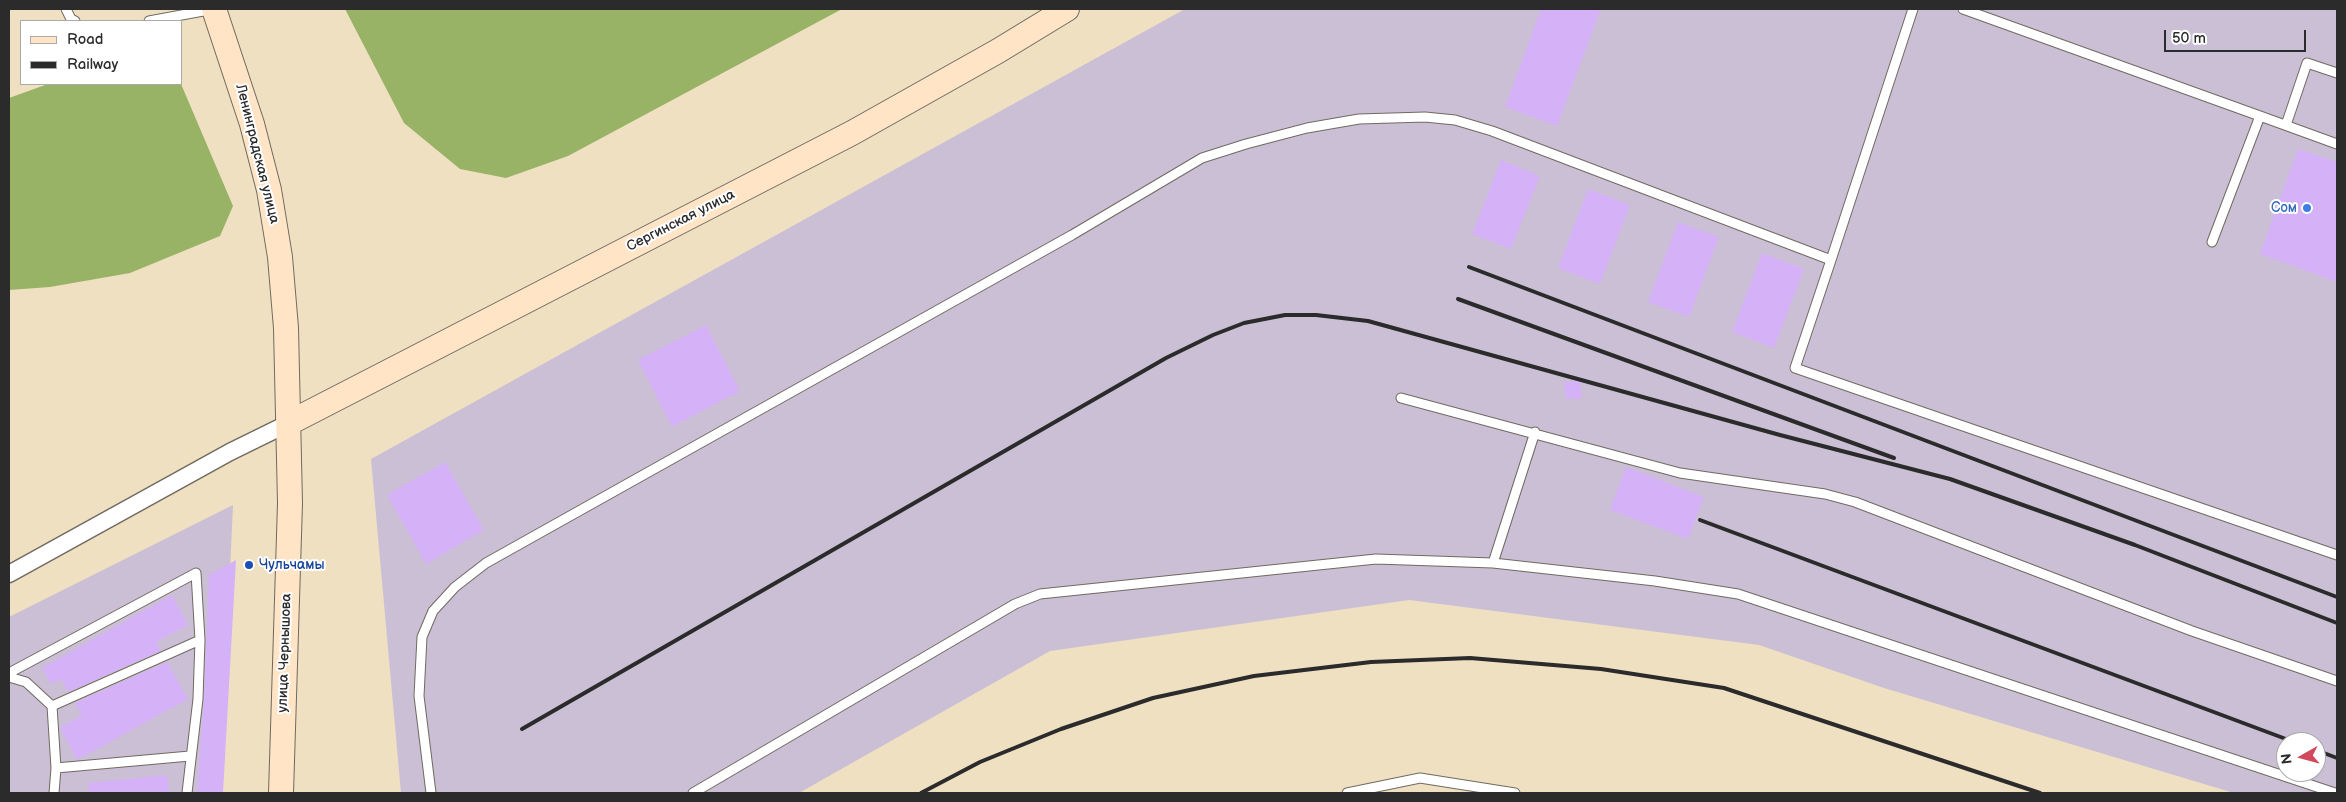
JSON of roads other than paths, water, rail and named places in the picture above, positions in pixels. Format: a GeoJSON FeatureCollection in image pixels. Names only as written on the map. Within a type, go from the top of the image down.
{"type":"FeatureCollection","features":[{"type":"Feature","properties":{"kind":"main road","name":"Ленинградская улица"},"geometry":{"type":"LineString","coordinates":[[214,9],[252,124],[269,190],[280,257],[286,328],[289,423]]}},
{"type":"Feature","properties":{"kind":"main road","name":"Сергинская улица"},"geometry":{"type":"LineString","coordinates":[[289,423],[852,133],[998,51],[1067,9]]}},
{"type":"Feature","properties":{"kind":"main road","name":"улица Чернышова"},"geometry":{"type":"LineString","coordinates":[[281,793],[290,503],[289,423]]}},
{"type":"Feature","properties":{"kind":"street"},"geometry":{"type":"LineString","coordinates":[[9,574],[230,452],[289,423]]}},
{"type":"Feature","properties":{"kind":"lane"},"geometry":{"type":"LineString","coordinates":[[66,9],[73,20]]}},
{"type":"Feature","properties":{"kind":"lane"},"geometry":{"type":"LineString","coordinates":[[154,20],[214,9]]}},
{"type":"Feature","properties":{"kind":"lane"},"geometry":{"type":"LineString","coordinates":[[1913,9],[1795,368],[2337,555]]}},
{"type":"Feature","properties":{"kind":"lane"},"geometry":{"type":"LineString","coordinates":[[1963,9],[2337,144]]}},
{"type":"Feature","properties":{"kind":"lane"},"geometry":{"type":"LineString","coordinates":[[2286,125],[2307,63],[2337,73]]}},
{"type":"Feature","properties":{"kind":"lane"},"geometry":{"type":"LineString","coordinates":[[2212,242],[2260,116]]}},
{"type":"Feature","properties":{"kind":"lane"},"geometry":{"type":"LineString","coordinates":[[431,793],[419,696],[422,638],[433,611],[455,587],[486,563],[1063,240],[1202,158],[1289,132],[1359,119],[1425,117],[1455,120],[1492,131],[1831,260]]}},
{"type":"Feature","properties":{"kind":"lane"},"geometry":{"type":"LineString","coordinates":[[1401,398],[1680,472],[1825,494],[1855,502],[2192,631],[2337,681]]}},
{"type":"Feature","properties":{"kind":"lane"},"geometry":{"type":"LineString","coordinates":[[1493,563],[1535,432]]}},
{"type":"Feature","properties":{"kind":"lane"},"geometry":{"type":"LineString","coordinates":[[693,793],[1015,604],[1040,594],[1376,559],[1493,563],[1655,581],[1738,594],[2336,793]]}},
{"type":"Feature","properties":{"kind":"lane"},"geometry":{"type":"LineString","coordinates":[[9,673],[196,573],[200,640],[198,699],[187,793]]}},
{"type":"Feature","properties":{"kind":"lane"},"geometry":{"type":"LineString","coordinates":[[52,706],[200,640]]}},
{"type":"Feature","properties":{"kind":"lane"},"geometry":{"type":"LineString","coordinates":[[9,677],[26,682],[52,706],[56,768],[54,793]]}},
{"type":"Feature","properties":{"kind":"lane"},"geometry":{"type":"LineString","coordinates":[[56,768],[190,756]]}},
{"type":"Feature","properties":{"kind":"lane"},"geometry":{"type":"LineString","coordinates":[[1347,793],[1420,778],[1515,793]]}},
{"type":"Feature","properties":{"kind":"railway"},"geometry":{"type":"LineString","coordinates":[[1469,267],[2337,597]]}},
{"type":"Feature","properties":{"kind":"railway"},"geometry":{"type":"LineString","coordinates":[[1458,299],[1894,458]]}},
{"type":"Feature","properties":{"kind":"railway"},"geometry":{"type":"LineString","coordinates":[[522,729],[1166,358],[1213,335],[1244,323],[1285,315],[1316,315],[1368,321],[1780,435],[1950,479],[2135,545],[2337,623]]}},
{"type":"Feature","properties":{"kind":"railway"},"geometry":{"type":"LineString","coordinates":[[1700,520],[2276,735]]}},
{"type":"Feature","properties":{"kind":"railway"},"geometry":{"type":"LineString","coordinates":[[921,793],[980,762],[1061,729],[1153,698],[1254,676],[1371,662],[1470,658],[1601,669],[1724,688],[2040,793]]}},
{"type":"Feature","properties":{"kind":"railway"},"geometry":{"type":"LineString","coordinates":[[2326,754],[2337,758]]}},
{"type":"Feature","properties":{"kind":"place","name":"Сом"},"geometry":{"type":"Point","coordinates":[2307,208]}},
{"type":"Feature","properties":{"kind":"place","name":"Чульчамы"},"geometry":{"type":"Point","coordinates":[249,565]}}]}
